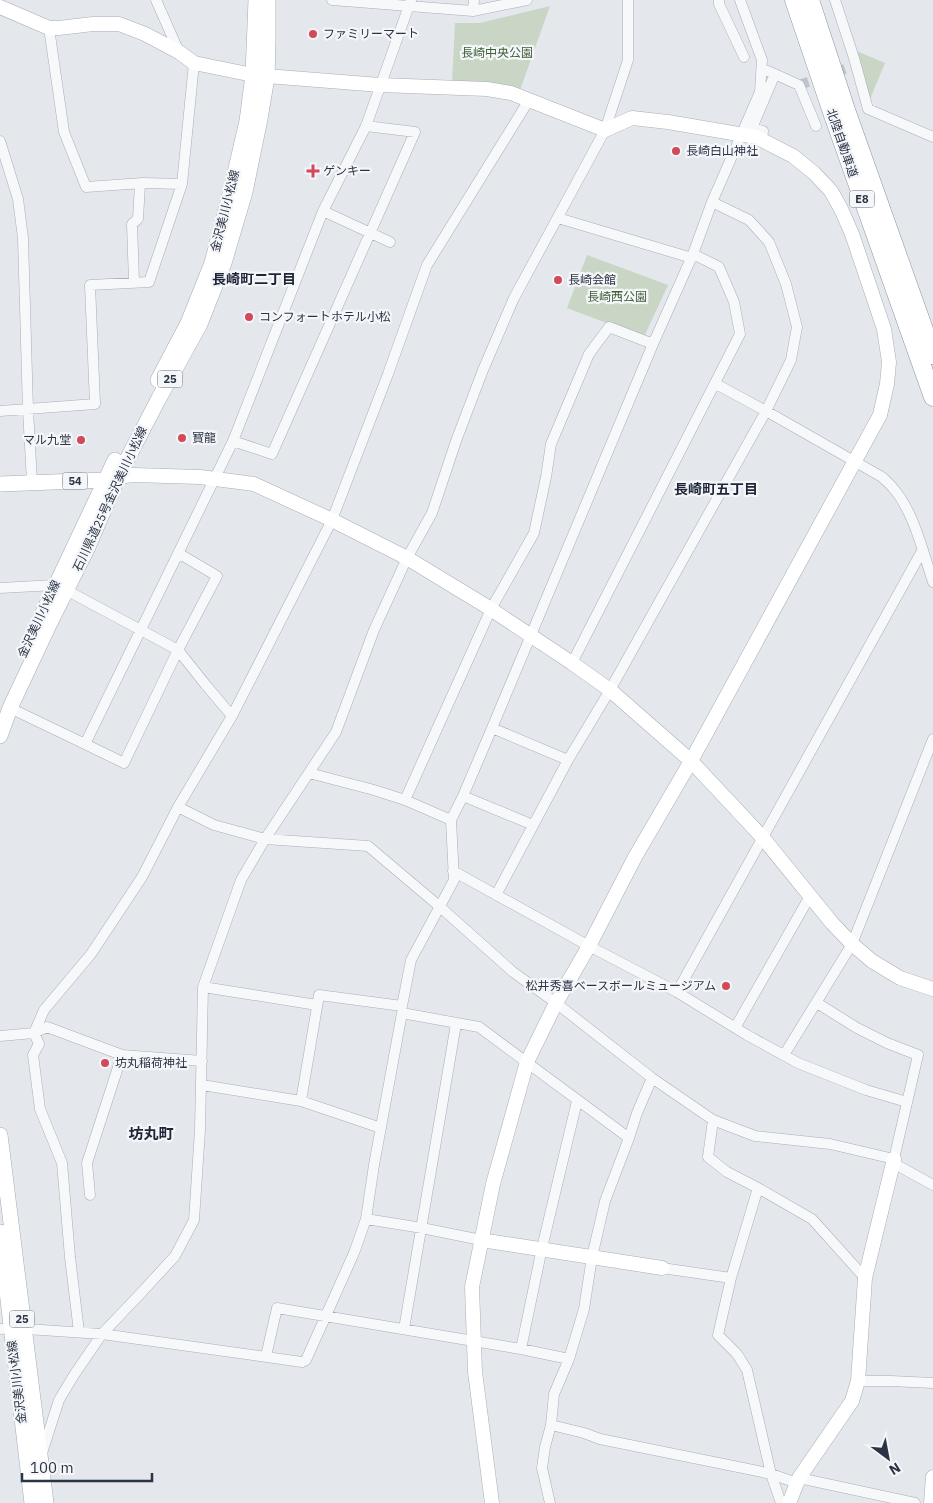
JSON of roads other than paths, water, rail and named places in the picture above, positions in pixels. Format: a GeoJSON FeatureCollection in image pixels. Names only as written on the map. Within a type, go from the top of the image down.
{"type":"FeatureCollection","features":[{"type":"Feature","properties":{"kind":"highway"},"geometry":{"type":"LineString","coordinates":[[815,0],[835,65],[846,110]]}},
{"type":"Feature","properties":{"kind":"highway","name":"北陸自動車道"},"geometry":{"type":"LineString","coordinates":[[798,2],[846,110],[933,355]]}},
{"type":"Feature","properties":{"kind":"highway","name":"北陸自動車道"},"geometry":{"type":"LineString","coordinates":[[798,2],[865,207],[933,398]]}},
{"type":"Feature","properties":{"kind":"main road","name":"25"},"geometry":{"type":"LineString","coordinates":[[256,0],[260,76]]}},
{"type":"Feature","properties":{"kind":"main road","name":"石川県道25号金沢美川小松線"},"geometry":{"type":"LineString","coordinates":[[0,736],[5,706],[60,587],[87,548],[111,478],[158,400],[200,324],[224,263],[244,192],[260,119],[260,76],[268,42],[268,0]]}},
{"type":"Feature","properties":{"kind":"main road","name":"54"},"geometry":{"type":"LineString","coordinates":[[0,484],[111,478]]}},
{"type":"Feature","properties":{"kind":"main road","name":"25"},"geometry":{"type":"LineString","coordinates":[[0,1135],[12,1328],[40,1458],[46,1503]]}},
{"type":"Feature","properties":{"kind":"main road","name":"金沢美川小松線"},"geometry":{"type":"LineString","coordinates":[[0,1232],[32,1503]]}},
{"type":"Feature","properties":{"kind":"street"},"geometry":{"type":"LineString","coordinates":[[156,0],[178,52]]}},
{"type":"Feature","properties":{"kind":"street"},"geometry":{"type":"LineString","coordinates":[[332,0],[410,3],[473,11],[527,0]]}},
{"type":"Feature","properties":{"kind":"street"},"geometry":{"type":"LineString","coordinates":[[473,11],[474,0]]}},
{"type":"Feature","properties":{"kind":"street"},"geometry":{"type":"LineString","coordinates":[[40,1458],[59,1400],[102,1334],[174,1256],[194,1220],[202,1085],[203,987],[242,880],[265,838],[336,732],[374,630],[407,558],[432,513],[456,441],[514,298],[605,130],[628,60],[628,0]]}},
{"type":"Feature","properties":{"kind":"street"},"geometry":{"type":"LineString","coordinates":[[719,0],[719,4],[744,57]]}},
{"type":"Feature","properties":{"kind":"street"},"geometry":{"type":"LineString","coordinates":[[301,1101],[319,996],[402,1006],[410,960],[454,880],[451,820],[492,728],[653,344],[692,256],[712,202],[760,92],[762,60],[740,0]]}},
{"type":"Feature","properties":{"kind":"street"},"geometry":{"type":"LineString","coordinates":[[835,0],[868,109],[933,137]]}},
{"type":"Feature","properties":{"kind":"street"},"geometry":{"type":"LineString","coordinates":[[85,744],[233,441],[323,211],[366,126],[410,3]]}},
{"type":"Feature","properties":{"kind":"street"},"geometry":{"type":"LineString","coordinates":[[0,7],[48,28],[119,24],[145,34],[194,63],[260,76],[380,85],[487,89],[511,93],[605,130],[632,118],[756,137],[793,156],[814,173],[831,191],[852,234],[884,329],[889,362],[887,384],[880,415],[691,761],[635,857],[589,946],[556,1003],[527,1062],[493,1184],[472,1287],[475,1372],[492,1503]]}},
{"type":"Feature","properties":{"kind":"street"},"geometry":{"type":"LineString","coordinates":[[48,28],[64,132],[86,187],[182,184]]}},
{"type":"Feature","properties":{"kind":"street"},"geometry":{"type":"LineString","coordinates":[[0,411],[95,404],[90,285],[149,282],[182,184],[194,63]]}},
{"type":"Feature","properties":{"kind":"street"},"geometry":{"type":"LineString","coordinates":[[845,69],[856,65]]}},
{"type":"Feature","properties":{"kind":"street"},"geometry":{"type":"LineString","coordinates":[[762,71],[768,71],[799,84],[816,126]]}},
{"type":"Feature","properties":{"kind":"street"},"geometry":{"type":"LineString","coordinates":[[762,140],[764,132],[752,128],[775,74]]}},
{"type":"Feature","properties":{"kind":"street"},"geometry":{"type":"LineString","coordinates":[[79,1332],[62,1163],[40,1109],[33,1055],[39,1044],[34,1034],[44,1010],[91,954],[142,877],[178,807],[232,716],[332,520],[427,265],[529,100]]}},
{"type":"Feature","properties":{"kind":"street"},"geometry":{"type":"LineString","coordinates":[[233,441],[272,454],[415,132],[366,126]]}},
{"type":"Feature","properties":{"kind":"street"},"geometry":{"type":"LineString","coordinates":[[0,141],[18,198],[23,238],[32,482]]}},
{"type":"Feature","properties":{"kind":"street"},"geometry":{"type":"LineString","coordinates":[[134,282],[132,224],[138,220],[140,184]]}},
{"type":"Feature","properties":{"kind":"street"},"geometry":{"type":"LineString","coordinates":[[496,895],[568,760],[610,690],[766,411],[791,360],[797,327],[786,284],[769,242],[750,220],[712,202]]}},
{"type":"Feature","properties":{"kind":"street"},"geometry":{"type":"LineString","coordinates":[[323,211],[390,242]]}},
{"type":"Feature","properties":{"kind":"street"},"geometry":{"type":"LineString","coordinates":[[558,218],[692,256],[719,267],[734,302],[740,334],[572,663]]}},
{"type":"Feature","properties":{"kind":"street"},"geometry":{"type":"LineString","coordinates":[[405,800],[491,609],[534,533],[551,444],[589,354],[609,327],[653,344]]}},
{"type":"Feature","properties":{"kind":"street"},"geometry":{"type":"LineString","coordinates":[[716,384],[882,477],[903,502],[933,582]]}},
{"type":"Feature","properties":{"kind":"street"},"geometry":{"type":"LineString","coordinates":[[111,478],[132,475],[200,476],[254,484],[332,520],[407,558],[491,609],[610,690],[691,761],[763,838],[852,944],[872,961],[900,978],[933,989]]}},
{"type":"Feature","properties":{"kind":"street"},"geometry":{"type":"LineString","coordinates":[[678,992],[922,551]]}},
{"type":"Feature","properties":{"kind":"street"},"geometry":{"type":"LineString","coordinates":[[5,706],[124,763],[178,650],[217,576],[178,554]]}},
{"type":"Feature","properties":{"kind":"street"},"geometry":{"type":"LineString","coordinates":[[0,588],[60,587],[178,650],[232,716]]}},
{"type":"Feature","properties":{"kind":"street"},"geometry":{"type":"LineString","coordinates":[[492,728],[568,760]]}},
{"type":"Feature","properties":{"kind":"street"},"geometry":{"type":"LineString","coordinates":[[784,1055],[852,944],[933,739]]}},
{"type":"Feature","properties":{"kind":"street"},"geometry":{"type":"LineString","coordinates":[[308,773],[405,800],[451,820]]}},
{"type":"Feature","properties":{"kind":"street"},"geometry":{"type":"LineString","coordinates":[[463,796],[533,825]]}},
{"type":"Feature","properties":{"kind":"street"},"geometry":{"type":"LineString","coordinates":[[178,807],[214,825],[265,838],[368,846],[513,972],[652,1078],[713,1120],[755,1136],[830,1144],[894,1161],[933,1185]]}},
{"type":"Feature","properties":{"kind":"street"},"geometry":{"type":"LineString","coordinates":[[453,871],[589,946],[678,992],[735,1028],[798,1063],[866,1090],[907,1102]]}},
{"type":"Feature","properties":{"kind":"street"},"geometry":{"type":"LineString","coordinates":[[735,1028],[810,896]]}},
{"type":"Feature","properties":{"kind":"street"},"geometry":{"type":"LineString","coordinates":[[203,987],[317,1005]]}},
{"type":"Feature","properties":{"kind":"street"},"geometry":{"type":"LineString","coordinates":[[789,1503],[798,1481],[852,1401],[858,1381],[865,1278],[918,1055],[887,1043],[857,1028],[816,1003]]}},
{"type":"Feature","properties":{"kind":"street"},"geometry":{"type":"LineString","coordinates":[[12,1328],[102,1334],[302,1362],[306,1360],[354,1253],[366,1219],[402,1013],[479,1027],[629,1138]]}},
{"type":"Feature","properties":{"kind":"street"},"geometry":{"type":"LineString","coordinates":[[404,1329],[456,1024]]}},
{"type":"Feature","properties":{"kind":"street"},"geometry":{"type":"LineString","coordinates":[[0,1036],[34,1034],[47,1028],[122,1054],[202,1061]]}},
{"type":"Feature","properties":{"kind":"street"},"geometry":{"type":"LineString","coordinates":[[90,1195],[86,1163],[122,1054]]}},
{"type":"Feature","properties":{"kind":"street"},"geometry":{"type":"LineString","coordinates":[[550,1503],[542,1468],[551,1425],[554,1394],[569,1359],[584,1309],[592,1257],[605,1201],[637,1113],[652,1078]]}},
{"type":"Feature","properties":{"kind":"street"},"geometry":{"type":"LineString","coordinates":[[202,1085],[301,1101],[381,1128]]}},
{"type":"Feature","properties":{"kind":"street"},"geometry":{"type":"LineString","coordinates":[[520,1349],[577,1101]]}},
{"type":"Feature","properties":{"kind":"street"},"geometry":{"type":"LineString","coordinates":[[713,1120],[708,1158],[727,1172],[812,1219],[865,1278]]}},
{"type":"Feature","properties":{"kind":"street"},"geometry":{"type":"LineString","coordinates":[[758,1188],[731,1278],[718,1335],[737,1354],[747,1370],[771,1474],[782,1503]]}},
{"type":"Feature","properties":{"kind":"street"},"geometry":{"type":"LineString","coordinates":[[366,1219],[481,1240],[731,1278]]}},
{"type":"Feature","properties":{"kind":"street"},"geometry":{"type":"LineString","coordinates":[[266,1356],[277,1308],[569,1359]]}},
{"type":"Feature","properties":{"kind":"street"},"geometry":{"type":"LineString","coordinates":[[858,1381],[933,1383]]}},
{"type":"Feature","properties":{"kind":"street"},"geometry":{"type":"LineString","coordinates":[[551,1425],[600,1439],[798,1481],[916,1503]]}},
{"type":"Feature","properties":{"kind":"street"},"geometry":{"type":"LineString","coordinates":[[931,1503],[933,1477]]}},
{"type":"Feature","properties":{"kind":"tunnel"},"geometry":{"type":"LineString","coordinates":[[799,85],[845,69]]}},
{"type":"Feature","properties":{"kind":"place","name":"ファミリーマート"},"geometry":{"type":"Point","coordinates":[313,34]}},
{"type":"Feature","properties":{"kind":"place","name":"長崎白山神社"},"geometry":{"type":"Point","coordinates":[676,151]}},
{"type":"Feature","properties":{"kind":"place","name":"ゲンキー"},"geometry":{"type":"Point","coordinates":[313,171]}},
{"type":"Feature","properties":{"kind":"place","name":"長崎会館"},"geometry":{"type":"Point","coordinates":[558,280]}},
{"type":"Feature","properties":{"kind":"place","name":"コンフォートホテル小松"},"geometry":{"type":"Point","coordinates":[249,317]}},
{"type":"Feature","properties":{"kind":"place","name":"寳龍"},"geometry":{"type":"Point","coordinates":[182,438]}},
{"type":"Feature","properties":{"kind":"place","name":"マル九堂"},"geometry":{"type":"Point","coordinates":[81,440]}},
{"type":"Feature","properties":{"kind":"place","name":"松井秀喜ベースボールミュージアム"},"geometry":{"type":"Point","coordinates":[726,986]}},
{"type":"Feature","properties":{"kind":"place","name":"坊丸稲荷神社"},"geometry":{"type":"Point","coordinates":[105,1063]}},
{"type":"Feature","properties":{"kind":"district","name":"長崎町二丁目"},"geometry":{"type":"Point","coordinates":[254,279]}},
{"type":"Feature","properties":{"kind":"district","name":"長崎町五丁目"},"geometry":{"type":"Point","coordinates":[716,489]}},
{"type":"Feature","properties":{"kind":"district","name":"坊丸町"},"geometry":{"type":"Point","coordinates":[151,1134]}},
{"type":"Feature","properties":{"kind":"park label","name":"長崎中央公園"},"geometry":{"type":"Point","coordinates":[497,53]}},
{"type":"Feature","properties":{"kind":"park label","name":"長崎西公園"},"geometry":{"type":"Point","coordinates":[617,297]}}]}
